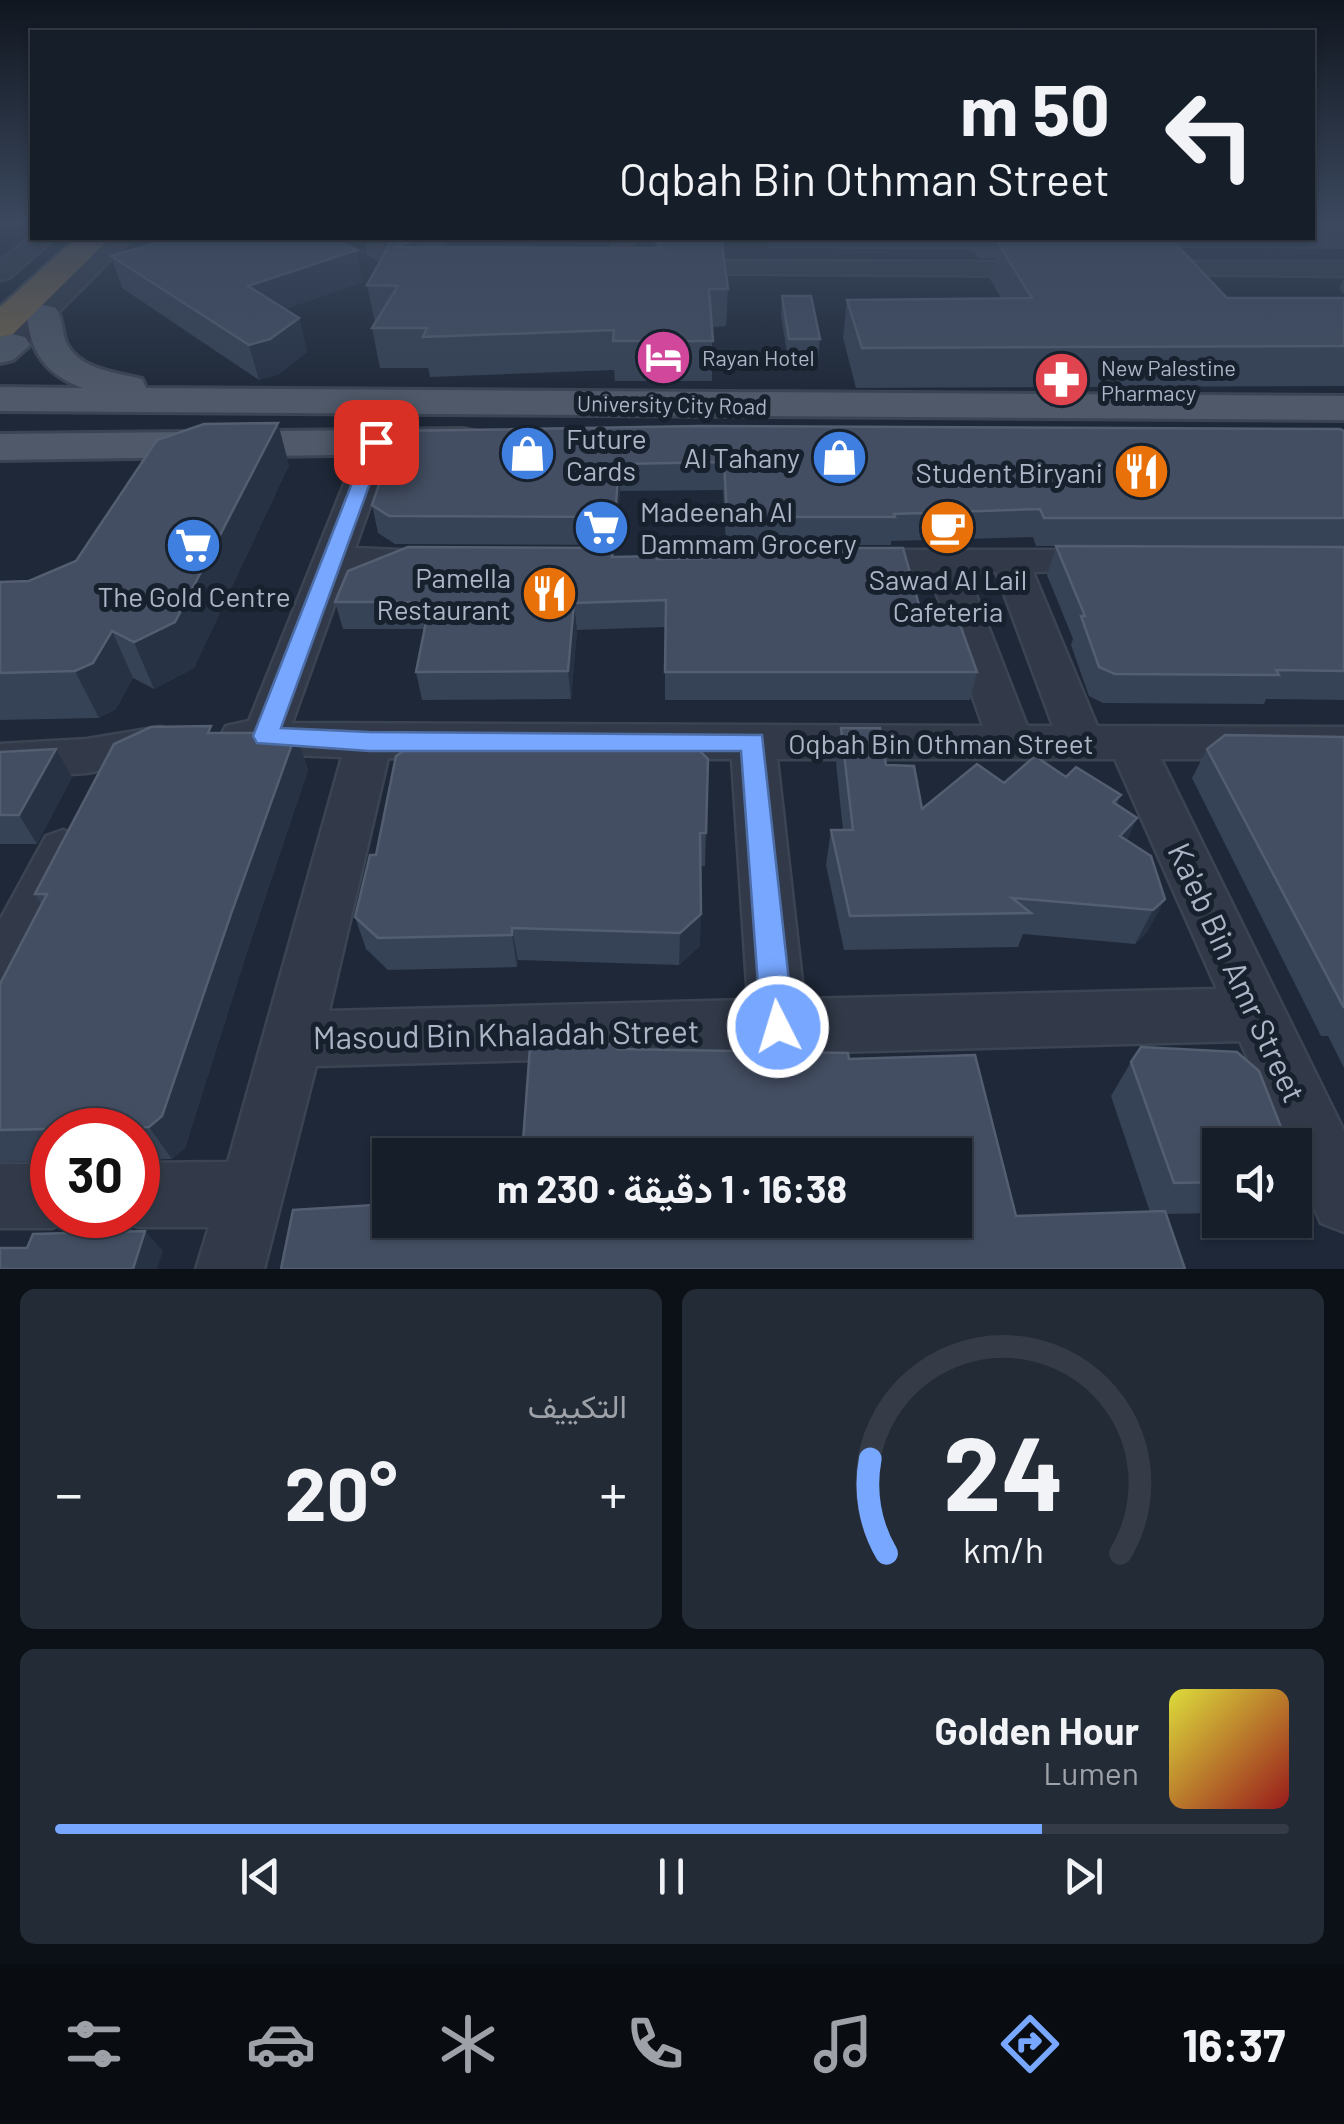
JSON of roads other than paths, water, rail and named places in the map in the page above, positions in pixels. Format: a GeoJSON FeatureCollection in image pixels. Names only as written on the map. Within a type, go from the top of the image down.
{"type":"FeatureCollection","features":[{"type":"Feature","properties":{"kind":"highway"},"geometry":{"type":"LineString","coordinates":[[0,297],[19,280]]}},
{"type":"Feature","properties":{"kind":"highway"},"geometry":{"type":"LineString","coordinates":[[3,345],[58,280]]}},
{"type":"Feature","properties":{"kind":"main road"},"geometry":{"type":"LineString","coordinates":[[44,316],[45,342],[71,369],[109,384],[188,399]]}},
{"type":"Feature","properties":{"kind":"main road","name":"University City Road"},"geometry":{"type":"LineString","coordinates":[[0,399],[618,403],[1343,430]]}},
{"type":"Feature","properties":{"kind":"main road"},"geometry":{"type":"LineString","coordinates":[[0,422],[532,416],[618,403]]}},
{"type":"Feature","properties":{"kind":"main road","name":"University City Road"},"geometry":{"type":"LineString","coordinates":[[0,447],[1343,430]]}},
{"type":"Feature","properties":{"kind":"main road"},"geometry":{"type":"LineString","coordinates":[[0,471],[118,446]]}},
{"type":"Feature","properties":{"kind":"street"},"geometry":{"type":"LineString","coordinates":[[3,345],[44,316],[79,280]]}},
{"type":"Feature","properties":{"kind":"street"},"geometry":{"type":"LineString","coordinates":[[1307,280],[1319,291]]}},
{"type":"Feature","properties":{"kind":"street"},"geometry":{"type":"LineString","coordinates":[[266,736],[376,442]]}},
{"type":"Feature","properties":{"kind":"street"},"geometry":{"type":"LineString","coordinates":[[334,559],[473,560]]}},
{"type":"Feature","properties":{"kind":"street"},"geometry":{"type":"LineString","coordinates":[[826,560],[1148,560]]}},
{"type":"Feature","properties":{"kind":"street"},"geometry":{"type":"LineString","coordinates":[[944,560],[1012,744]]}},
{"type":"Feature","properties":{"kind":"street","name":"Ka'eb Bin Amr Street"},"geometry":{"type":"LineString","coordinates":[[1010,560],[1106,744],[1258,1014],[1344,1200]]}},
{"type":"Feature","properties":{"kind":"street","name":"Oqbah Bin Othman Street"},"geometry":{"type":"LineString","coordinates":[[0,760],[113,752],[174,741],[266,736],[369,742],[1344,744]]}},
{"type":"Feature","properties":{"kind":"street"},"geometry":{"type":"LineString","coordinates":[[230,1269],[369,742]]}},
{"type":"Feature","properties":{"kind":"street"},"geometry":{"type":"LineString","coordinates":[[753,742],[778,1027]]}},
{"type":"Feature","properties":{"kind":"street"},"geometry":{"type":"LineString","coordinates":[[0,973],[113,752]]}},
{"type":"Feature","properties":{"kind":"street","name":"Masoud Bin Khaladah Street"},"geometry":{"type":"LineString","coordinates":[[294,1038],[1258,1014]]}},
{"type":"Feature","properties":{"kind":"street"},"geometry":{"type":"LineString","coordinates":[[160,1195],[250,1194]]}},
{"type":"Feature","properties":{"kind":"street"},"geometry":{"type":"LineString","coordinates":[[0,1196],[30,1196]]}},
{"type":"Feature","properties":{"kind":"place","name":"Rayan Hotel"},"geometry":{"type":"Point","coordinates":[663,357]}},
{"type":"Feature","properties":{"kind":"place","name":"New Palestine Pharmacy"},"geometry":{"type":"Point","coordinates":[1062,380]}},
{"type":"Feature","properties":{"kind":"place","name":"Future Cards"},"geometry":{"type":"Point","coordinates":[527,454]}},
{"type":"Feature","properties":{"kind":"place","name":"Al Tahany"},"geometry":{"type":"Point","coordinates":[839,457]}},
{"type":"Feature","properties":{"kind":"place","name":"Student Biryani"},"geometry":{"type":"Point","coordinates":[1142,472]}},
{"type":"Feature","properties":{"kind":"place","name":"Madeenah Al Dammam Grocery"},"geometry":{"type":"Point","coordinates":[601,527]}},
{"type":"Feature","properties":{"kind":"place","name":"Sawad Al Lail Cafeteria"},"geometry":{"type":"Point","coordinates":[948,528]}},
{"type":"Feature","properties":{"kind":"place","name":"The Gold Centre"},"geometry":{"type":"Point","coordinates":[194,545]}},
{"type":"Feature","properties":{"kind":"place","name":"Pamella Restaurant"},"geometry":{"type":"Point","coordinates":[550,593]}}]}
